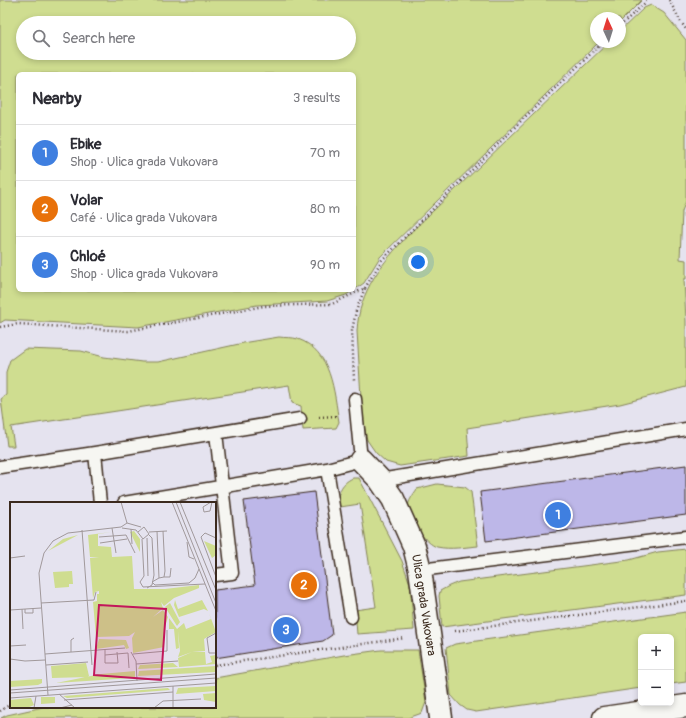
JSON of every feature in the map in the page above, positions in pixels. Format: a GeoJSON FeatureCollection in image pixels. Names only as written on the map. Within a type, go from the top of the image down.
{"type":"FeatureCollection","features":[{"type":"Feature","properties":{"kind":"street","name":"Ulica grada Vukovara"},"geometry":{"type":"LineString","coordinates":[[361,460],[380,480],[393,499],[414,546],[420,570],[441,718]]}},
{"type":"Feature","properties":{"kind":"street"},"geometry":{"type":"LineString","coordinates":[[604,718],[686,706]]}},
{"type":"Feature","properties":{"kind":"lane"},"geometry":{"type":"LineString","coordinates":[[130,502],[327,469],[361,460],[355,399]]}},
{"type":"Feature","properties":{"kind":"lane"},"geometry":{"type":"LineString","coordinates":[[0,467],[300,419]]}},
{"type":"Feature","properties":{"kind":"lane"},"geometry":{"type":"LineString","coordinates":[[380,480],[686,429]]}},
{"type":"Feature","properties":{"kind":"lane"},"geometry":{"type":"LineString","coordinates":[[216,433],[232,573],[216,575]]}},
{"type":"Feature","properties":{"kind":"lane"},"geometry":{"type":"LineString","coordinates":[[95,453],[100,502]]}},
{"type":"Feature","properties":{"kind":"lane"},"geometry":{"type":"LineString","coordinates":[[327,469],[352,617]]}},
{"type":"Feature","properties":{"kind":"lane"},"geometry":{"type":"LineString","coordinates":[[420,570],[686,537]]}},
{"type":"Feature","properties":{"kind":"path"},"geometry":{"type":"LineString","coordinates":[[626,20],[648,0]]}},
{"type":"Feature","properties":{"kind":"path"},"geometry":{"type":"LineString","coordinates":[[669,0],[686,29]]}},
{"type":"Feature","properties":{"kind":"path"},"geometry":{"type":"LineString","coordinates":[[355,399],[352,330],[356,311],[365,288],[382,260],[522,120],[597,48]]}},
{"type":"Feature","properties":{"kind":"path"},"geometry":{"type":"LineString","coordinates":[[0,327],[18,324],[128,331],[264,306],[332,304],[365,288]]}},
{"type":"Feature","properties":{"kind":"path"},"geometry":{"type":"LineString","coordinates":[[300,419],[356,414]]}},
{"type":"Feature","properties":{"kind":"path"},"geometry":{"type":"LineString","coordinates":[[450,632],[686,601]]}},
{"type":"Feature","properties":{"kind":"path"},"geometry":{"type":"LineString","coordinates":[[216,665],[409,637]]}},
{"type":"Feature","properties":{"kind":"path"},"geometry":{"type":"LineString","coordinates":[[0,711],[10,705]]}},
{"type":"Feature","properties":{"kind":"green space"},"geometry":{"type":"Polygon","coordinates":[[[0,0],[642,0],[626,16],[626,12],[590,12],[590,48],[593,48],[380,257],[364,283],[356,289],[356,72],[16,72],[16,292],[351,292],[327,301],[257,305],[138,327],[5,320],[0,323],[0,0]]]}},
{"type":"Feature","properties":{"kind":"green space"},"geometry":{"type":"Polygon","coordinates":[[[651,5],[664,13],[686,40],[686,201],[682,211],[680,259],[686,260],[686,279],[684,279],[686,321],[686,387],[620,404],[467,428],[469,456],[400,466],[386,462],[376,453],[367,440],[362,414],[357,331],[362,303],[367,290],[389,256],[408,235],[603,48],[626,48],[626,25],[644,8],[651,5]]]}},
{"type":"Feature","properties":{"kind":"green space"},"geometry":{"type":"Polygon","coordinates":[[[279,337],[296,338],[309,345],[318,353],[325,363],[333,386],[339,422],[336,428],[303,430],[301,406],[292,403],[289,385],[11,427],[14,446],[7,446],[1,399],[6,395],[6,372],[10,360],[25,349],[81,351],[104,357],[142,362],[158,362],[248,342],[279,337]]]}},
{"type":"Feature","properties":{"kind":"green space"},"geometry":{"type":"Polygon","coordinates":[[[353,478],[359,478],[402,561],[410,584],[414,630],[357,634],[355,610],[376,607],[360,504],[340,507],[339,502],[340,490],[345,483],[353,478]]]}},
{"type":"Feature","properties":{"kind":"green space"},"geometry":{"type":"Polygon","coordinates":[[[437,484],[465,487],[471,492],[478,546],[453,548],[437,547],[423,537],[414,525],[408,508],[411,498],[417,489],[437,484]]]}},
{"type":"Feature","properties":{"kind":"green space"},"geometry":{"type":"Polygon","coordinates":[[[686,549],[686,595],[442,627],[439,596],[440,591],[459,582],[629,560],[658,552],[686,549]]]}},
{"type":"Feature","properties":{"kind":"green space"},"geometry":{"type":"Polygon","coordinates":[[[686,612],[686,682],[674,684],[674,634],[638,634],[638,688],[476,712],[467,710],[451,695],[446,648],[455,644],[686,612]]]}},
{"type":"Feature","properties":{"kind":"green space"},"geometry":{"type":"Polygon","coordinates":[[[381,650],[418,650],[426,702],[422,713],[408,718],[1,718],[7,715],[38,708],[216,708],[216,678],[344,655],[381,650]]]}},
{"type":"Feature","properties":{"kind":"building"},"geometry":{"type":"Polygon","coordinates":[[[686,465],[686,515],[486,541],[480,492],[686,465]]]}},
{"type":"Feature","properties":{"kind":"building"},"geometry":{"type":"Polygon","coordinates":[[[314,492],[332,635],[323,641],[216,658],[216,590],[255,585],[244,501],[314,492]]]}},
{"type":"Feature","properties":{"kind":"place","name":"Ebike"},"geometry":{"type":"Point","coordinates":[558,515]}},
{"type":"Feature","properties":{"kind":"place","name":"Volar"},"geometry":{"type":"Point","coordinates":[304,585]}},
{"type":"Feature","properties":{"kind":"place","name":"Chloé"},"geometry":{"type":"Point","coordinates":[286,630]}}]}
